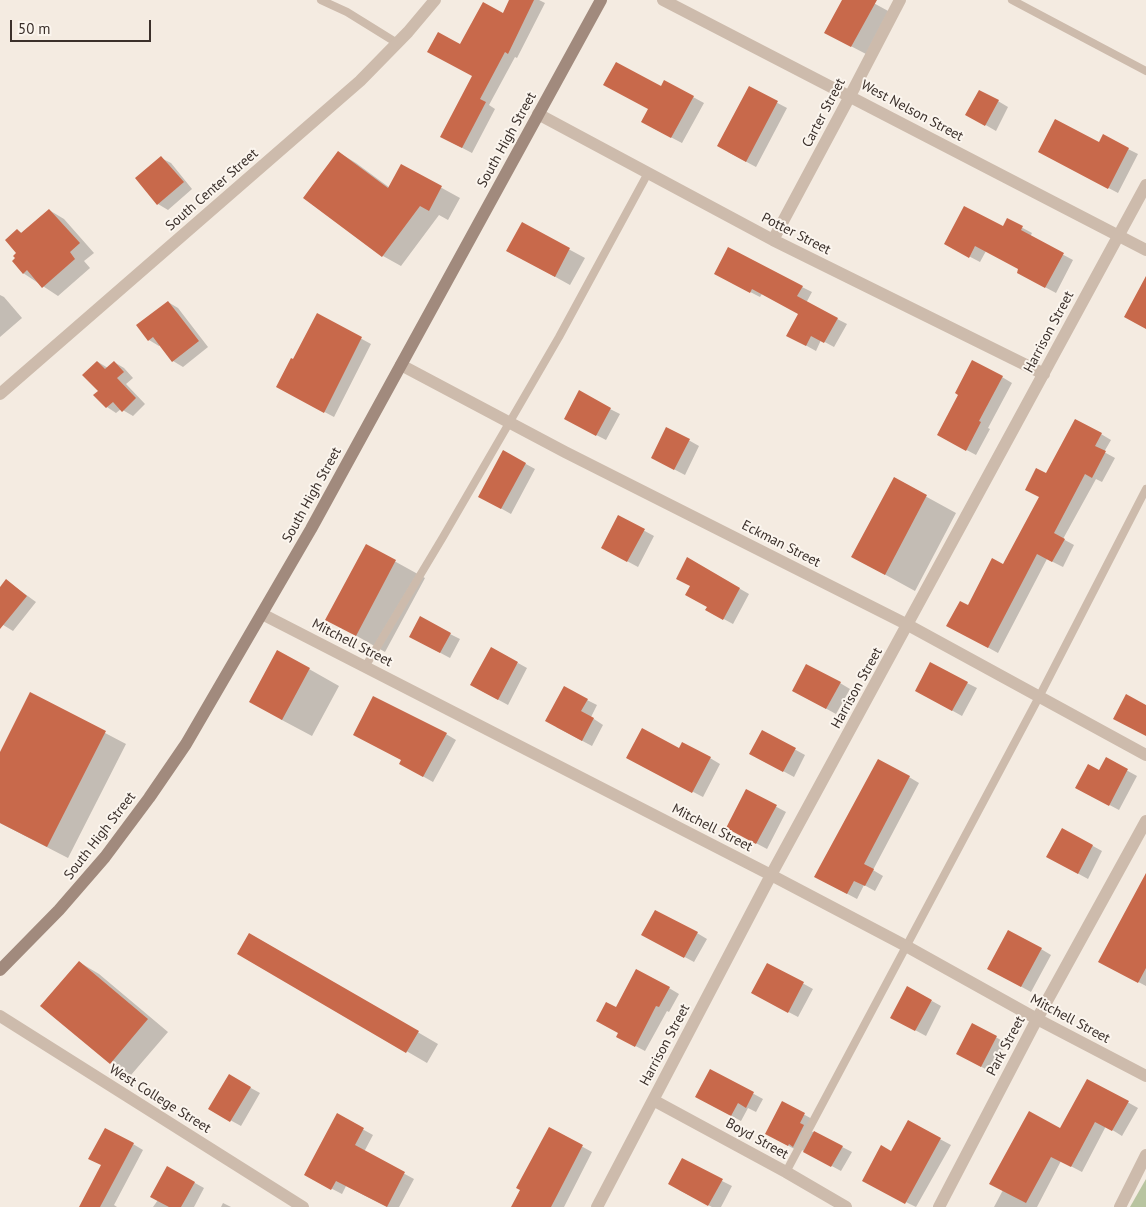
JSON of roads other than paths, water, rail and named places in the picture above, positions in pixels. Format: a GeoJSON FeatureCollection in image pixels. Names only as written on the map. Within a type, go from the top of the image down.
{"type":"FeatureCollection","features":[{"type":"Feature","properties":{"kind":"main road","name":"South High Street"},"geometry":{"type":"LineString","coordinates":[[0,970],[70,898],[138,814],[186,744],[311,528],[601,0]]}},
{"type":"Feature","properties":{"kind":"street","name":"South Center Street"},"geometry":{"type":"LineString","coordinates":[[0,394],[360,81],[435,0]]}},
{"type":"Feature","properties":{"kind":"street","name":"West Nelson Street"},"geometry":{"type":"LineString","coordinates":[[663,0],[1146,250]]}},
{"type":"Feature","properties":{"kind":"street","name":"Carter Street"},"geometry":{"type":"LineString","coordinates":[[773,240],[900,0]]}},
{"type":"Feature","properties":{"kind":"street","name":"Potter Street"},"geometry":{"type":"LineString","coordinates":[[538,114],[773,240],[1044,374]]}},
{"type":"Feature","properties":{"kind":"street","name":"Harrison Street"},"geometry":{"type":"LineString","coordinates":[[597,1207],[771,875],[1146,185]]}},
{"type":"Feature","properties":{"kind":"street","name":"Eckman Street"},"geometry":{"type":"LineString","coordinates":[[401,365],[908,625],[1146,755]]}},
{"type":"Feature","properties":{"kind":"street","name":"Mitchell Street"},"geometry":{"type":"LineString","coordinates":[[262,614],[771,875],[906,946],[1037,1020],[1146,1076]]}},
{"type":"Feature","properties":{"kind":"street","name":"Park Street"},"geometry":{"type":"LineString","coordinates":[[939,1207],[1037,1020],[1146,821]]}},
{"type":"Feature","properties":{"kind":"street","name":"West College Street"},"geometry":{"type":"LineString","coordinates":[[0,1016],[303,1207]]}},
{"type":"Feature","properties":{"kind":"street","name":"Boyd Street"},"geometry":{"type":"LineString","coordinates":[[653,1100],[786,1172],[846,1207]]}},
{"type":"Feature","properties":{"kind":"street"},"geometry":{"type":"LineString","coordinates":[[1120,1207],[1143,1169],[1146,1154]]}},
{"type":"Feature","properties":{"kind":"lane"},"geometry":{"type":"LineString","coordinates":[[321,0],[347,12],[397,43]]}},
{"type":"Feature","properties":{"kind":"lane"},"geometry":{"type":"LineString","coordinates":[[1012,0],[1146,71]]}},
{"type":"Feature","properties":{"kind":"lane"},"geometry":{"type":"LineString","coordinates":[[364,667],[443,537],[559,338],[648,173]]}},
{"type":"Feature","properties":{"kind":"lane"},"geometry":{"type":"LineString","coordinates":[[786,1172],[1039,697],[1146,489]]}}]}
